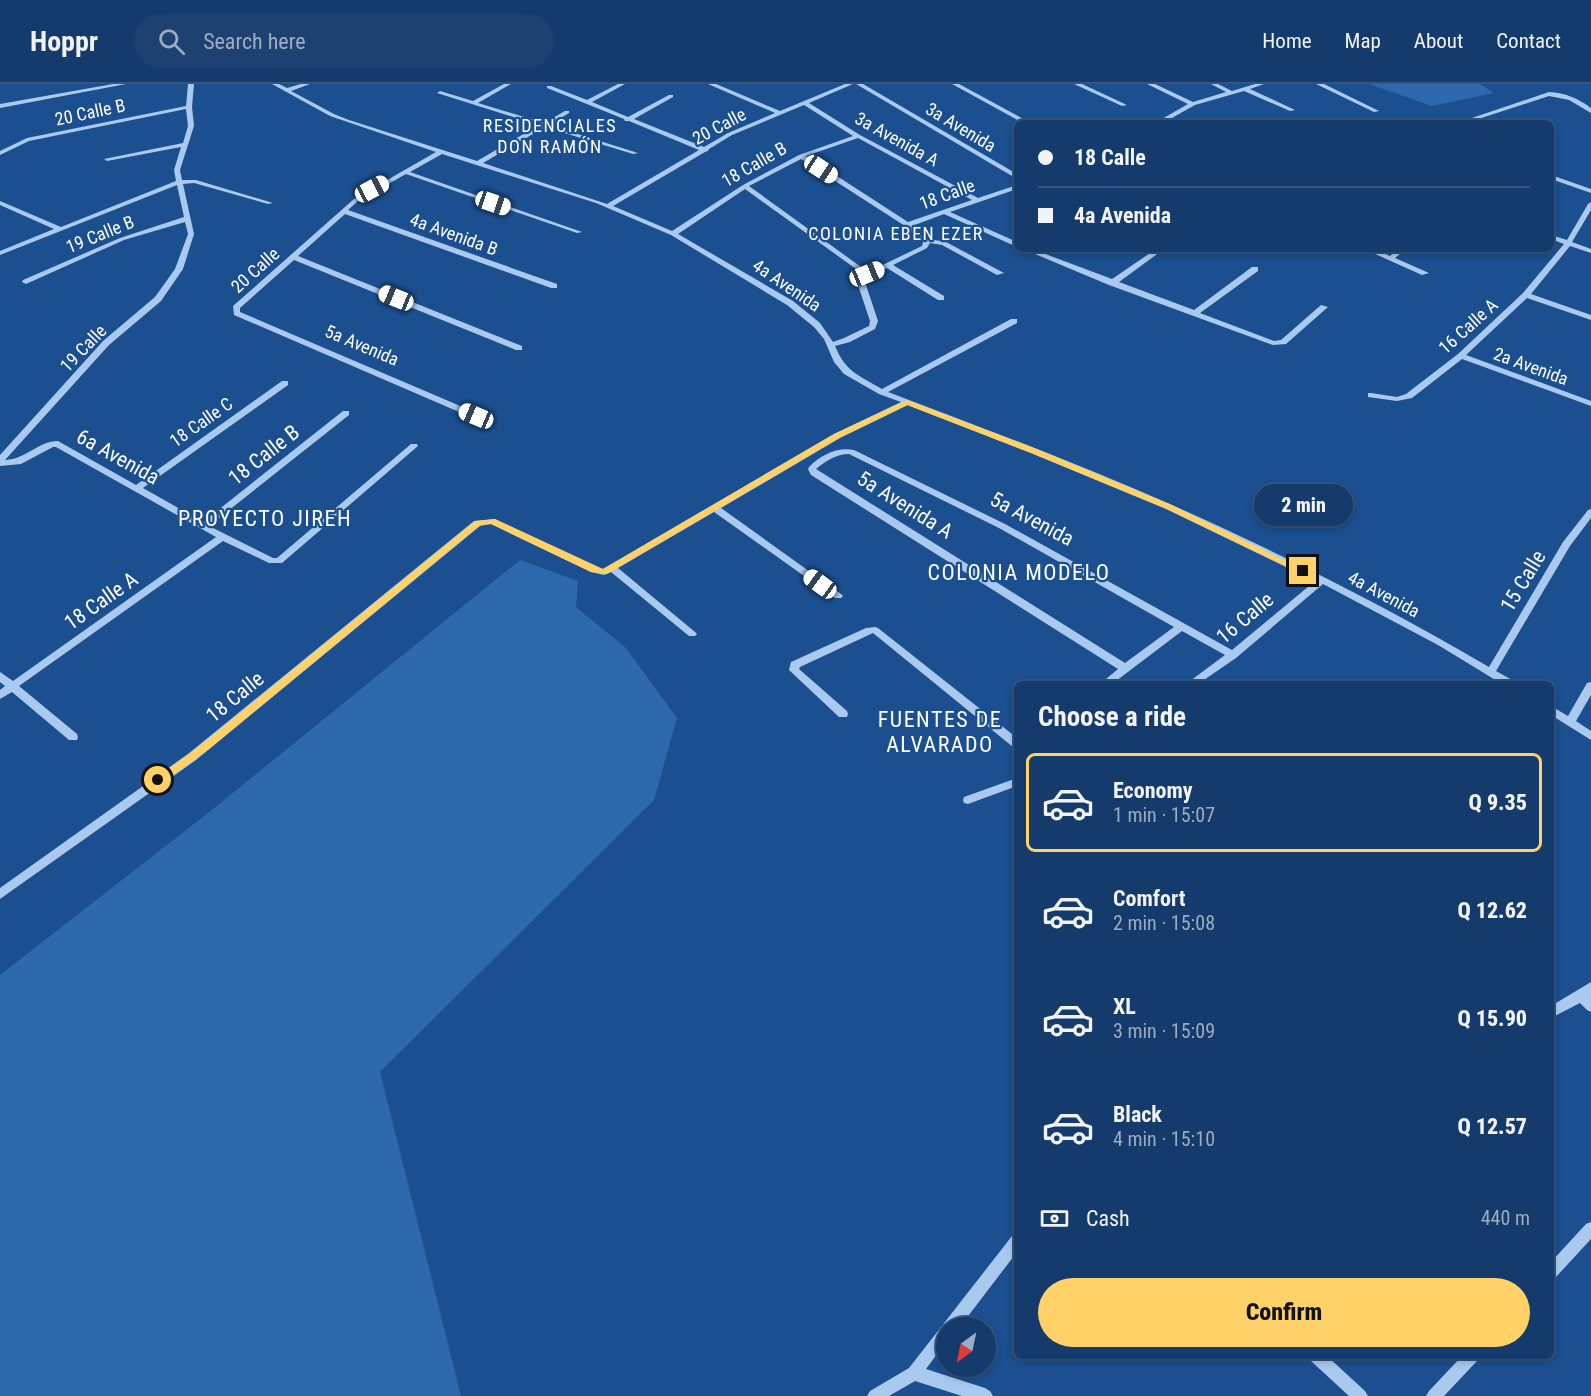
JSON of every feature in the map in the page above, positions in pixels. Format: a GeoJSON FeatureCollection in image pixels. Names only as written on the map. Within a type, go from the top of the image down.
{"type":"FeatureCollection","features":[{"type":"Feature","properties":{"kind":"street"},"geometry":{"type":"LineString","coordinates":[[0,106],[123,84]]}},
{"type":"Feature","properties":{"kind":"street"},"geometry":{"type":"LineString","coordinates":[[186,219],[177,170],[191,126],[189,107],[191,84]]}},
{"type":"Feature","properties":{"kind":"street","name":"4a Avenida"},"geometry":{"type":"LineString","coordinates":[[276,84],[332,115],[608,206],[673,234],[790,303],[817,325],[838,362],[847,372],[882,392],[1170,507],[1322,580],[1505,681]]}},
{"type":"Feature","properties":{"kind":"street"},"geometry":{"type":"LineString","coordinates":[[287,90],[306,84]]}},
{"type":"Feature","properties":{"kind":"street"},"geometry":{"type":"LineString","coordinates":[[474,103],[508,84]]}},
{"type":"Feature","properties":{"kind":"street"},"geometry":{"type":"LineString","coordinates":[[588,102],[622,84]]}},
{"type":"Feature","properties":{"kind":"street"},"geometry":{"type":"LineString","coordinates":[[711,84],[780,113]]}},
{"type":"Feature","properties":{"kind":"street"},"geometry":{"type":"LineString","coordinates":[[831,84],[840,88]]}},
{"type":"Feature","properties":{"kind":"street","name":"20 Calle"},"geometry":{"type":"LineString","coordinates":[[608,206],[730,134],[850,84]]}},
{"type":"Feature","properties":{"kind":"street","name":"3a Avenida"},"geometry":{"type":"LineString","coordinates":[[859,84],[1014,175]]}},
{"type":"Feature","properties":{"kind":"street"},"geometry":{"type":"LineString","coordinates":[[955,84],[1022,120]]}},
{"type":"Feature","properties":{"kind":"street"},"geometry":{"type":"LineString","coordinates":[[1077,84],[1124,105]]}},
{"type":"Feature","properties":{"kind":"street"},"geometry":{"type":"LineString","coordinates":[[1150,84],[1193,104]]}},
{"type":"Feature","properties":{"kind":"street"},"geometry":{"type":"LineString","coordinates":[[1214,84],[1230,93]]}},
{"type":"Feature","properties":{"kind":"street"},"geometry":{"type":"LineString","coordinates":[[1164,120],[1193,104],[1262,84]]}},
{"type":"Feature","properties":{"kind":"street"},"geometry":{"type":"LineString","coordinates":[[1319,84],[1376,111]]}},
{"type":"Feature","properties":{"kind":"street"},"geometry":{"type":"LineString","coordinates":[[552,86],[627,120],[706,150]]}},
{"type":"Feature","properties":{"kind":"street"},"geometry":{"type":"LineString","coordinates":[[1245,89],[1292,110]]}},
{"type":"Feature","properties":{"kind":"street"},"geometry":{"type":"LineString","coordinates":[[440,93],[635,153]]}},
{"type":"Feature","properties":{"kind":"street"},"geometry":{"type":"LineString","coordinates":[[1469,120],[1539,96],[1561,94],[1573,98],[1591,111]]}},
{"type":"Feature","properties":{"kind":"street"},"geometry":{"type":"LineString","coordinates":[[627,120],[671,96]]}},
{"type":"Feature","properties":{"kind":"street","name":"3a Avenida A"},"geometry":{"type":"LineString","coordinates":[[804,103],[858,136],[976,200]]}},
{"type":"Feature","properties":{"kind":"street","name":"20 Calle B"},"geometry":{"type":"LineString","coordinates":[[0,153],[34,139],[189,107]]}},
{"type":"Feature","properties":{"kind":"street"},"geometry":{"type":"LineString","coordinates":[[480,162],[567,112]]}},
{"type":"Feature","properties":{"kind":"street","name":"18 Calle B"},"geometry":{"type":"LineString","coordinates":[[673,234],[745,186],[801,156],[858,136]]}},
{"type":"Feature","properties":{"kind":"street"},"geometry":{"type":"LineString","coordinates":[[107,159],[185,144]]}},
{"type":"Feature","properties":{"kind":"street","name":"20 Calle"},"geometry":{"type":"LineString","coordinates":[[236,308],[344,211],[372,189],[442,151]]}},
{"type":"Feature","properties":{"kind":"street"},"geometry":{"type":"LineString","coordinates":[[801,156],[907,225]]}},
{"type":"Feature","properties":{"kind":"street"},"geometry":{"type":"LineString","coordinates":[[405,172],[579,232]]}},
{"type":"Feature","properties":{"kind":"street"},"geometry":{"type":"LineString","coordinates":[[1554,178],[1591,191]]}},
{"type":"Feature","properties":{"kind":"street"},"geometry":{"type":"LineString","coordinates":[[0,252],[180,182],[194,181],[270,203]]}},
{"type":"Feature","properties":{"kind":"street"},"geometry":{"type":"LineString","coordinates":[[745,186],[867,274],[861,282],[874,321],[872,327],[847,340],[830,345]]}},
{"type":"Feature","properties":{"kind":"street","name":"18 Calle"},"geometry":{"type":"LineString","coordinates":[[907,225],[1014,188]]}},
{"type":"Feature","properties":{"kind":"street"},"geometry":{"type":"LineString","coordinates":[[0,203],[60,229]]}},
{"type":"Feature","properties":{"kind":"street","name":"16 Calle A"},"geometry":{"type":"LineString","coordinates":[[1371,395],[1397,399],[1409,396],[1461,356],[1526,295],[1568,243],[1591,204]]}},
{"type":"Feature","properties":{"kind":"street","name":"4a Avenida B"},"geometry":{"type":"LineString","coordinates":[[344,211],[554,286]]}},
{"type":"Feature","properties":{"kind":"street"},"geometry":{"type":"LineString","coordinates":[[944,212],[1014,244]]}},
{"type":"Feature","properties":{"kind":"street","name":"19 Calle"},"geometry":{"type":"LineString","coordinates":[[0,461],[106,343],[158,299],[173,279],[184,256],[191,234],[186,219]]}},
{"type":"Feature","properties":{"kind":"street","name":"19 Calle B"},"geometry":{"type":"LineString","coordinates":[[26,282],[115,241],[186,219]]}},
{"type":"Feature","properties":{"kind":"street","name":"18 Calle"},"geometry":{"type":"LineString","coordinates":[[867,274],[925,247],[927,241],[907,225]]}},
{"type":"Feature","properties":{"kind":"street"},"geometry":{"type":"LineString","coordinates":[[1554,238],[1591,251]]}},
{"type":"Feature","properties":{"kind":"street"},"geometry":{"type":"LineString","coordinates":[[927,241],[944,243],[1000,273]]}},
{"type":"Feature","properties":{"kind":"street"},"geometry":{"type":"LineString","coordinates":[[1033,252],[1279,344],[1324,307]]}},
{"type":"Feature","properties":{"kind":"street"},"geometry":{"type":"LineString","coordinates":[[1112,283],[1157,252]]}},
{"type":"Feature","properties":{"kind":"street"},"geometry":{"type":"LineString","coordinates":[[1374,252],[1425,273]]}},
{"type":"Feature","properties":{"kind":"street"},"geometry":{"type":"LineString","coordinates":[[1390,259],[1399,252]]}},
{"type":"Feature","properties":{"kind":"street"},"geometry":{"type":"LineString","coordinates":[[293,256],[519,348]]}},
{"type":"Feature","properties":{"kind":"street"},"geometry":{"type":"LineString","coordinates":[[887,266],[941,298]]}},
{"type":"Feature","properties":{"kind":"street"},"geometry":{"type":"LineString","coordinates":[[1194,314],[1255,269]]}},
{"type":"Feature","properties":{"kind":"street"},"geometry":{"type":"LineString","coordinates":[[1526,295],[1591,318]]}},
{"type":"Feature","properties":{"kind":"street","name":"5a Avenida"},"geometry":{"type":"LineString","coordinates":[[236,308],[237,312],[476,416]]}},
{"type":"Feature","properties":{"kind":"street"},"geometry":{"type":"LineString","coordinates":[[882,392],[1014,321]]}},
{"type":"Feature","properties":{"kind":"street","name":"2a Avenida"},"geometry":{"type":"LineString","coordinates":[[1461,356],[1591,404]]}},
{"type":"Feature","properties":{"kind":"street","name":"18 Calle C"},"geometry":{"type":"LineString","coordinates":[[136,489],[285,383]]}},
{"type":"Feature","properties":{"kind":"street"},"geometry":{"type":"LineString","coordinates":[[692,634],[608,570],[837,436],[907,402]]}},
{"type":"Feature","properties":{"kind":"street","name":"18 Calle B"},"geometry":{"type":"LineString","coordinates":[[205,525],[346,413]]}},
{"type":"Feature","properties":{"kind":"street","name":"6a Avenida"},"geometry":{"type":"LineString","coordinates":[[0,461],[18,462],[51,444],[58,444],[205,525],[222,537],[272,561],[279,561],[414,446]]}},
{"type":"Feature","properties":{"kind":"street","name":"5a Avenida"},"geometry":{"type":"LineString","coordinates":[[814,473],[812,469],[814,465],[844,450],[851,452],[1002,526],[1233,655]]}},
{"type":"Feature","properties":{"kind":"street","name":"5a Avenida A"},"geometry":{"type":"LineString","coordinates":[[814,473],[1125,669]]}},
{"type":"Feature","properties":{"kind":"street"},"geometry":{"type":"LineString","coordinates":[[715,508],[838,596]]}},
{"type":"Feature","properties":{"kind":"street","name":"15 Calle"},"geometry":{"type":"LineString","coordinates":[[1491,672],[1566,544],[1591,512]]}},
{"type":"Feature","properties":{"kind":"street","name":"18 Calle"},"geometry":{"type":"LineString","coordinates":[[0,894],[192,758],[477,523],[485,520],[492,521],[594,570],[608,570]]}},
{"type":"Feature","properties":{"kind":"street","name":"18 Calle A"},"geometry":{"type":"LineString","coordinates":[[0,695],[222,537]]}},
{"type":"Feature","properties":{"kind":"street","name":"16 Calle"},"geometry":{"type":"LineString","coordinates":[[1195,681],[1233,655],[1322,580]]}},
{"type":"Feature","properties":{"kind":"street"},"geometry":{"type":"LineString","coordinates":[[1109,681],[1182,626]]}},
{"type":"Feature","properties":{"kind":"street"},"geometry":{"type":"LineString","coordinates":[[843,714],[794,670],[795,665],[868,630],[875,630],[1014,742]]}},
{"type":"Feature","properties":{"kind":"street"},"geometry":{"type":"LineString","coordinates":[[0,676],[73,737]]}},
{"type":"Feature","properties":{"kind":"street"},"geometry":{"type":"LineString","coordinates":[[1570,722],[1591,686]]}},
{"type":"Feature","properties":{"kind":"street"},"geometry":{"type":"LineString","coordinates":[[1554,712],[1591,736]]}},
{"type":"Feature","properties":{"kind":"street"},"geometry":{"type":"LineString","coordinates":[[968,800],[1014,783]]}},
{"type":"Feature","properties":{"kind":"street"},"geometry":{"type":"LineString","coordinates":[[1554,1010],[1586,992],[1591,1006]]}},
{"type":"Feature","properties":{"kind":"street"},"geometry":{"type":"LineString","coordinates":[[1554,1269],[1591,1229]]}},
{"type":"Feature","properties":{"kind":"street"},"geometry":{"type":"LineString","coordinates":[[957,1317],[1014,1245]]}},
{"type":"Feature","properties":{"kind":"street"},"geometry":{"type":"LineString","coordinates":[[875,1396],[914,1373],[936,1344]]}},
{"type":"Feature","properties":{"kind":"street"},"geometry":{"type":"LineString","coordinates":[[1319,1359],[1360,1396]]}},
{"type":"Feature","properties":{"kind":"street"},"geometry":{"type":"LineString","coordinates":[[1434,1396],[1469,1359]]}},
{"type":"Feature","properties":{"kind":"street"},"geometry":{"type":"LineString","coordinates":[[914,1373],[985,1396]]}},
{"type":"Feature","properties":{"kind":"shaded area"},"geometry":{"type":"Polygon","coordinates":[[[1369,84],[1480,84],[1494,93],[1432,106],[1369,84]]]}},
{"type":"Feature","properties":{"kind":"shaded area"},"geometry":{"type":"Polygon","coordinates":[[[520,560],[578,581],[576,607],[626,648],[677,718],[654,800],[380,1072],[461,1396],[0,1396],[0,975],[213,809],[520,560]]]}},
{"type":"Feature","properties":{"kind":"district","name":"RESIDENCIALES DON RAMÓN"},"geometry":{"type":"Point","coordinates":[550,135]}},
{"type":"Feature","properties":{"kind":"district","name":"COLONIA EBEN EZER"},"geometry":{"type":"Point","coordinates":[896,233]}},
{"type":"Feature","properties":{"kind":"district","name":"PROYECTO JIREH"},"geometry":{"type":"Point","coordinates":[265,518]}},
{"type":"Feature","properties":{"kind":"district","name":"COLONIA MODELO"},"geometry":{"type":"Point","coordinates":[1019,572]}},
{"type":"Feature","properties":{"kind":"district","name":"FUENTES DE ALVARADO"},"geometry":{"type":"Point","coordinates":[940,732]}},
{"type":"Feature","properties":{"kind":"route"},"geometry":{"type":"LineString","coordinates":[[158,780],[192,758],[477,523],[485,520],[492,521],[594,570],[604,572],[613,569],[837,436],[907,402],[1170,507],[1303,571]]}}]}
